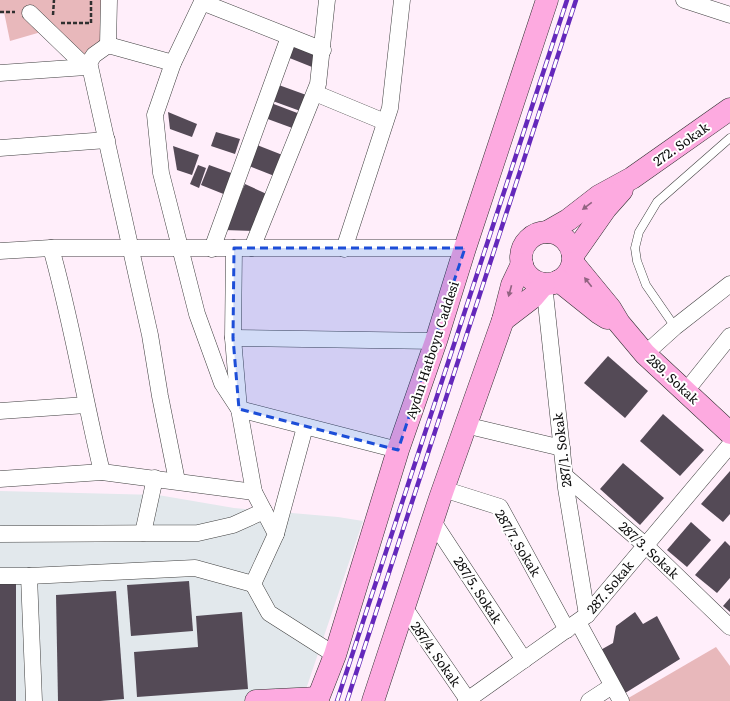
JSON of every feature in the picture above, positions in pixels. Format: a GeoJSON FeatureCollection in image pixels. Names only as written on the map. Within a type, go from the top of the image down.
{"type":"FeatureCollection","features":[{"type":"Feature","properties":{"kind":"street"},"geometry":{"type":"LineString","coordinates":[[108,45],[109,0]]}},
{"type":"Feature","properties":{"kind":"street"},"geometry":{"type":"LineString","coordinates":[[252,248],[318,84],[327,0]]}},
{"type":"Feature","properties":{"kind":"street"},"geometry":{"type":"LineString","coordinates":[[344,249],[390,108],[402,0]]}},
{"type":"Feature","properties":{"kind":"street","name":"Aydın Hatboyu Caddesi"},"geometry":{"type":"LineString","coordinates":[[317,700],[335,655],[398,450],[436,342],[465,248],[547,0]]}},
{"type":"Feature","properties":{"kind":"street"},"geometry":{"type":"LineString","coordinates":[[684,0],[701,3],[730,15]]}},
{"type":"Feature","properties":{"kind":"street"},"geometry":{"type":"LineString","coordinates":[[322,50],[202,2],[173,64],[155,114],[161,173],[179,249],[197,314],[222,382],[239,409],[398,450]]}},
{"type":"Feature","properties":{"kind":"street"},"geometry":{"type":"LineString","coordinates":[[30,13],[87,65],[107,140],[150,335],[160,396],[177,481]]}},
{"type":"Feature","properties":{"kind":"street"},"geometry":{"type":"LineString","coordinates":[[212,249],[289,37]]}},
{"type":"Feature","properties":{"kind":"street"},"geometry":{"type":"LineString","coordinates":[[0,73],[87,65],[101,48],[108,45],[173,64]]}},
{"type":"Feature","properties":{"kind":"street"},"geometry":{"type":"LineString","coordinates":[[315,93],[385,122]]}},
{"type":"Feature","properties":{"kind":"street","name":"272. Sokak"},"geometry":{"type":"LineString","coordinates":[[547,232],[568,220],[600,196],[632,178],[730,109]]}},
{"type":"Feature","properties":{"kind":"street"},"geometry":{"type":"LineString","coordinates":[[0,148],[107,140]]}},
{"type":"Feature","properties":{"kind":"street","name":"272. Sokak"},"geometry":{"type":"LineString","coordinates":[[573,259],[606,208],[632,178]]}},
{"type":"Feature","properties":{"kind":"street"},"geometry":{"type":"LineString","coordinates":[[373,701],[432,520],[503,320],[512,285],[522,264],[523,249],[527,242],[539,233],[547,232],[562,236],[572,248],[573,259],[566,276],[552,282],[503,320]]}},
{"type":"Feature","properties":{"kind":"street"},"geometry":{"type":"LineString","coordinates":[[0,251],[51,248],[465,248]]}},
{"type":"Feature","properties":{"kind":"street"},"geometry":{"type":"LineString","coordinates":[[51,248],[67,306],[86,405],[102,472]]}},
{"type":"Feature","properties":{"kind":"street"},"geometry":{"type":"LineString","coordinates":[[234,248],[233,338],[239,409],[254,492],[276,534]]}},
{"type":"Feature","properties":{"kind":"street","name":"289. Sokak"},"geometry":{"type":"LineString","coordinates":[[573,259],[610,308],[619,323],[645,354],[730,433]]}},
{"type":"Feature","properties":{"kind":"street"},"geometry":{"type":"LineString","coordinates":[[522,264],[530,277],[552,282],[599,313],[619,323]]}},
{"type":"Feature","properties":{"kind":"street","name":"287/1. Sokak"},"geometry":{"type":"LineString","coordinates":[[552,282],[562,448],[578,622],[621,701]]}},
{"type":"Feature","properties":{"kind":"street"},"geometry":{"type":"LineString","coordinates":[[645,354],[674,327],[730,284]]}},
{"type":"Feature","properties":{"kind":"street"},"geometry":{"type":"LineString","coordinates":[[686,391],[730,336]]}},
{"type":"Feature","properties":{"kind":"street"},"geometry":{"type":"LineString","coordinates":[[233,338],[436,342]]}},
{"type":"Feature","properties":{"kind":"street"},"geometry":{"type":"LineString","coordinates":[[0,411],[86,405]]}},
{"type":"Feature","properties":{"kind":"street"},"geometry":{"type":"LineString","coordinates":[[465,425],[562,448]]}},
{"type":"Feature","properties":{"kind":"street"},"geometry":{"type":"LineString","coordinates":[[253,584],[276,534],[305,427]]}},
{"type":"Feature","properties":{"kind":"street","name":"287. Sokak"},"geometry":{"type":"LineString","coordinates":[[467,700],[578,622],[730,445]]}},
{"type":"Feature","properties":{"kind":"street"},"geometry":{"type":"LineString","coordinates":[[0,479],[102,472],[254,492]]}},
{"type":"Feature","properties":{"kind":"street","name":"287/3. Sokak"},"geometry":{"type":"LineString","coordinates":[[565,476],[645,545],[730,627]]}},
{"type":"Feature","properties":{"kind":"street"},"geometry":{"type":"LineString","coordinates":[[143,533],[155,478]]}},
{"type":"Feature","properties":{"kind":"street","name":"287/7. Sokak"},"geometry":{"type":"LineString","coordinates":[[443,488],[500,507],[578,622]]}},
{"type":"Feature","properties":{"kind":"street"},"geometry":{"type":"LineString","coordinates":[[0,534],[198,533],[233,526],[264,511]]}},
{"type":"Feature","properties":{"kind":"street","name":"287/5. Sokak"},"geometry":{"type":"LineString","coordinates":[[432,520],[524,660]]}},
{"type":"Feature","properties":{"kind":"street"},"geometry":{"type":"LineString","coordinates":[[0,576],[196,568],[253,584],[269,613],[335,655]]}},
{"type":"Feature","properties":{"kind":"street"},"geometry":{"type":"LineString","coordinates":[[29,576],[34,701]]}},
{"type":"Feature","properties":{"kind":"street","name":"287/4. Sokak"},"geometry":{"type":"LineString","coordinates":[[404,607],[467,700]]}},
{"type":"Feature","properties":{"kind":"street"},"geometry":{"type":"LineString","coordinates":[[588,701],[612,686]]}},
{"type":"Feature","properties":{"kind":"street"},"geometry":{"type":"LineString","coordinates":[[256,701],[317,700]]}},
{"type":"Feature","properties":{"kind":"lane"},"geometry":{"type":"LineString","coordinates":[[674,327],[646,285],[637,261],[635,248],[639,232],[656,202],[730,138]]}},
{"type":"Feature","properties":{"kind":"path"},"geometry":{"type":"LineString","coordinates":[[54,0],[53,23],[91,23],[91,0]]}},
{"type":"Feature","properties":{"kind":"highlighted area"},"geometry":{"type":"Polygon","coordinates":[[[234,248],[465,248],[398,450],[239,409],[233,338],[234,248]]]}},
{"type":"Feature","properties":{"kind":"shaded area"},"geometry":{"type":"Polygon","coordinates":[[[0,0],[101,0],[101,48],[86,67],[48,30],[10,41],[4,12],[0,12],[0,0]]]}},
{"type":"Feature","properties":{"kind":"shaded area"},"geometry":{"type":"Polygon","coordinates":[[[0,491],[158,495],[234,508],[338,517],[363,521],[302,701],[0,701],[0,491]]]}},
{"type":"Feature","properties":{"kind":"shaded area"},"geometry":{"type":"Polygon","coordinates":[[[716,647],[730,666],[730,701],[625,701],[625,700],[716,647]]]}},
{"type":"Feature","properties":{"kind":"building"},"geometry":{"type":"Polygon","coordinates":[[[294,42],[318,51],[312,67],[287,57],[294,42]]]}},
{"type":"Feature","properties":{"kind":"building"},"geometry":{"type":"Polygon","coordinates":[[[276,84],[309,96],[303,112],[270,100],[276,84]]]}},
{"type":"Feature","properties":{"kind":"building"},"geometry":{"type":"Polygon","coordinates":[[[271,103],[300,114],[295,129],[265,118],[271,103]]]}},
{"type":"Feature","properties":{"kind":"building"},"geometry":{"type":"Polygon","coordinates":[[[168,112],[197,124],[192,137],[170,129],[168,112]]]}},
{"type":"Feature","properties":{"kind":"building"},"geometry":{"type":"Polygon","coordinates":[[[216,132],[240,139],[235,154],[211,146],[216,132]]]}},
{"type":"Feature","properties":{"kind":"building"},"geometry":{"type":"Polygon","coordinates":[[[257,145],[285,156],[277,177],[249,166],[257,145]]]}},
{"type":"Feature","properties":{"kind":"building"},"geometry":{"type":"Polygon","coordinates":[[[173,146],[199,155],[192,175],[177,170],[173,146]]]}},
{"type":"Feature","properties":{"kind":"building"},"geometry":{"type":"Polygon","coordinates":[[[198,165],[206,168],[199,188],[190,184],[198,165]]]}},
{"type":"Feature","properties":{"kind":"building"},"geometry":{"type":"Polygon","coordinates":[[[209,165],[234,174],[226,195],[201,185],[209,165]]]}},
{"type":"Feature","properties":{"kind":"building"},"geometry":{"type":"Polygon","coordinates":[[[245,184],[271,196],[254,231],[224,230],[245,184]]]}},
{"type":"Feature","properties":{"kind":"building"},"geometry":{"type":"Polygon","coordinates":[[[608,356],[648,391],[625,418],[584,383],[608,356]]]}},
{"type":"Feature","properties":{"kind":"building"},"geometry":{"type":"Polygon","coordinates":[[[663,414],[704,450],[680,476],[640,441],[663,414]]]}},
{"type":"Feature","properties":{"kind":"building"},"geometry":{"type":"Polygon","coordinates":[[[623,463],[664,498],[640,525],[600,489],[623,463]]]}},
{"type":"Feature","properties":{"kind":"building"},"geometry":{"type":"Polygon","coordinates":[[[730,471],[730,514],[723,522],[701,504],[730,471]]]}},
{"type":"Feature","properties":{"kind":"building"},"geometry":{"type":"Polygon","coordinates":[[[691,522],[711,540],[687,567],[667,550],[691,522]]]}},
{"type":"Feature","properties":{"kind":"building"},"geometry":{"type":"Polygon","coordinates":[[[725,541],[730,546],[730,578],[717,593],[695,575],[725,541]]]}},
{"type":"Feature","properties":{"kind":"building"},"geometry":{"type":"Polygon","coordinates":[[[16,580],[16,701],[0,701],[0,581],[16,580]]]}},
{"type":"Feature","properties":{"kind":"building"},"geometry":{"type":"Polygon","coordinates":[[[189,581],[193,631],[131,636],[127,585],[189,581]]]}},
{"type":"Feature","properties":{"kind":"building"},"geometry":{"type":"Polygon","coordinates":[[[116,591],[124,699],[100,701],[58,701],[56,595],[116,591]]]}},
{"type":"Feature","properties":{"kind":"building"},"geometry":{"type":"Polygon","coordinates":[[[730,598],[730,612],[723,606],[730,598]]]}},
{"type":"Feature","properties":{"kind":"building"},"geometry":{"type":"Polygon","coordinates":[[[242,612],[248,689],[137,697],[134,652],[198,647],[196,616],[242,612]]]}},
{"type":"Feature","properties":{"kind":"building"},"geometry":{"type":"Polygon","coordinates":[[[635,612],[643,624],[657,616],[680,659],[622,695],[597,652],[613,643],[616,626],[635,612]]]}},
{"type":"Feature","properties":{"kind":"railway"},"geometry":{"type":"LineString","coordinates":[[337,701],[567,0]]}},
{"type":"Feature","properties":{"kind":"railway"},"geometry":{"type":"LineString","coordinates":[[347,701],[576,0]]}}]}
